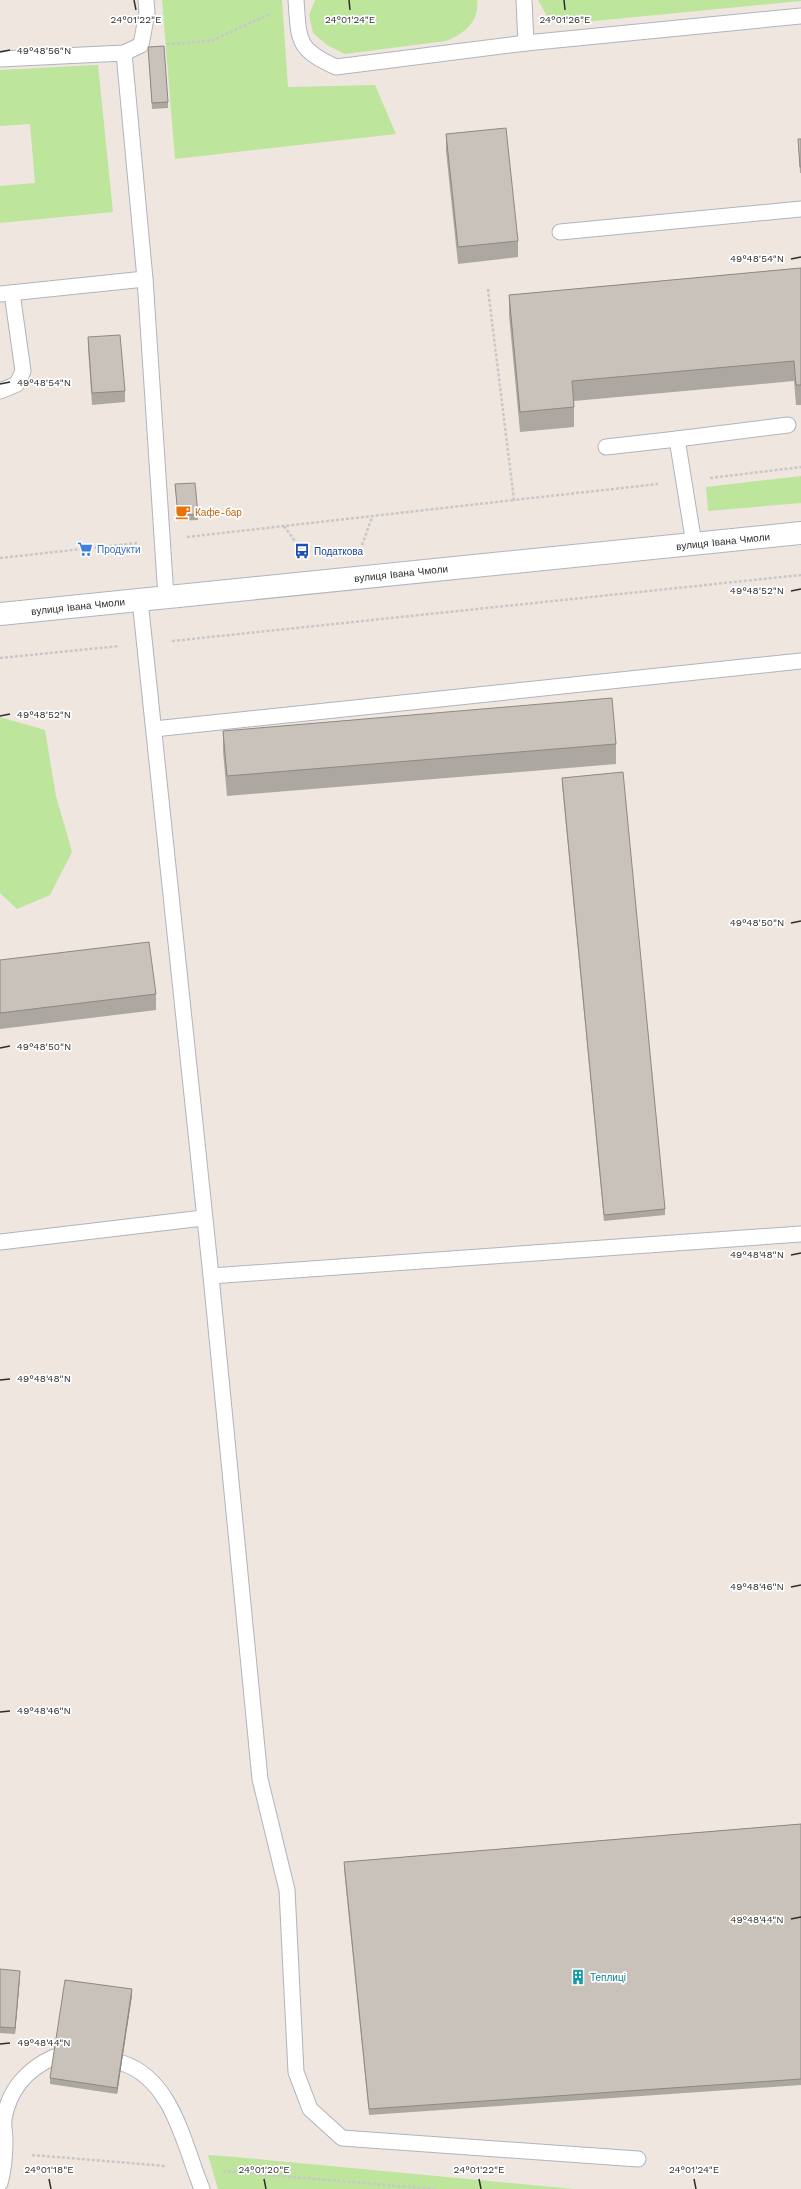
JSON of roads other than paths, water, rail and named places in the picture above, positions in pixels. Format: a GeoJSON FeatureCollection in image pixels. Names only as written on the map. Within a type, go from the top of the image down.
{"type":"FeatureCollection","features":[{"type":"Feature","properties":{"kind":"street","name":"вулиця Івана Чмоли"},"geometry":{"type":"LineString","coordinates":[[0,614],[801,533]]}},
{"type":"Feature","properties":{"kind":"lane"},"geometry":{"type":"LineString","coordinates":[[0,59],[124,53],[141,45],[147,13],[146,0]]}},
{"type":"Feature","properties":{"kind":"lane"},"geometry":{"type":"LineString","coordinates":[[524,0],[526,43]]}},
{"type":"Feature","properties":{"kind":"lane"},"geometry":{"type":"LineString","coordinates":[[296,1],[299,37],[314,57],[336,67],[526,43],[801,16]]}},
{"type":"Feature","properties":{"kind":"lane"},"geometry":{"type":"LineString","coordinates":[[124,53],[145,278],[166,597]]}},
{"type":"Feature","properties":{"kind":"lane"},"geometry":{"type":"LineString","coordinates":[[560,232],[801,209]]}},
{"type":"Feature","properties":{"kind":"lane"},"geometry":{"type":"LineString","coordinates":[[0,391],[17,384],[24,371],[6,293],[145,278]]}},
{"type":"Feature","properties":{"kind":"lane"},"geometry":{"type":"LineString","coordinates":[[606,447],[788,425]]}},
{"type":"Feature","properties":{"kind":"lane"},"geometry":{"type":"LineString","coordinates":[[677,439],[694,544]]}},
{"type":"Feature","properties":{"kind":"lane"},"geometry":{"type":"LineString","coordinates":[[140,600],[203,1218],[211,1276],[260,1779],[287,1890],[296,2072],[310,2109],[342,2138],[638,2159]]}},
{"type":"Feature","properties":{"kind":"lane"},"geometry":{"type":"LineString","coordinates":[[154,729],[801,661]]}},
{"type":"Feature","properties":{"kind":"lane"},"geometry":{"type":"LineString","coordinates":[[0,1242],[203,1218]]}},
{"type":"Feature","properties":{"kind":"lane"},"geometry":{"type":"LineString","coordinates":[[211,1276],[801,1234]]}},
{"type":"Feature","properties":{"kind":"lane"},"geometry":{"type":"LineString","coordinates":[[0,2183],[4,2166],[4,2120],[10,2097],[22,2078],[40,2063],[54,2057]]}},
{"type":"Feature","properties":{"kind":"lane"},"geometry":{"type":"LineString","coordinates":[[122,2063],[145,2076],[159,2092],[179,2130],[202,2189]]}},
{"type":"Feature","properties":{"kind":"place","name":"Кафе-бар"},"geometry":{"type":"Point","coordinates":[183,512]}},
{"type":"Feature","properties":{"kind":"place","name":"Продукти"},"geometry":{"type":"Point","coordinates":[85,549]}},
{"type":"Feature","properties":{"kind":"place","name":"Податкова"},"geometry":{"type":"Point","coordinates":[302,551]}},
{"type":"Feature","properties":{"kind":"place","name":"Теплиці"},"geometry":{"type":"Point","coordinates":[578,1977]}}]}
